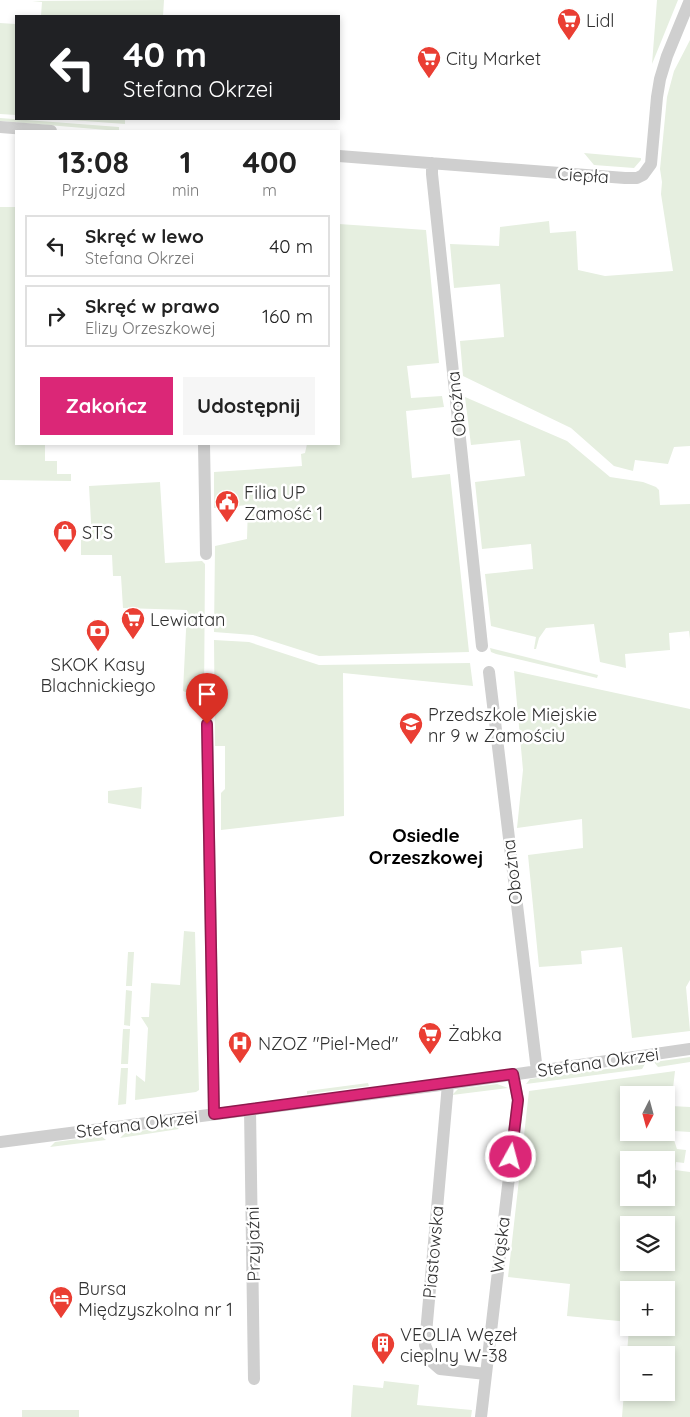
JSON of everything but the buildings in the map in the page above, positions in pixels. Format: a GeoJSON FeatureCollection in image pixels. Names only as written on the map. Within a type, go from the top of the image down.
{"type":"FeatureCollection","features":[{"type":"Feature","properties":{"kind":"street","name":"Ciepła"},"geometry":{"type":"LineString","coordinates":[[340,156],[637,178],[643,175],[651,164],[660,79],[667,56],[690,0]]}},
{"type":"Feature","properties":{"kind":"street"},"geometry":{"type":"LineString","coordinates":[[0,127],[38,130]]}},
{"type":"Feature","properties":{"kind":"street","name":"Oboźna"},"geometry":{"type":"LineString","coordinates":[[432,163],[482,646]]}},
{"type":"Feature","properties":{"kind":"street"},"geometry":{"type":"LineString","coordinates":[[204,445],[206,554]]}},
{"type":"Feature","properties":{"kind":"street","name":"Oboźna"},"geometry":{"type":"LineString","coordinates":[[489,672],[537,1071]]}},
{"type":"Feature","properties":{"kind":"street"},"geometry":{"type":"LineString","coordinates":[[207,724],[214,1114]]}},
{"type":"Feature","properties":{"kind":"street","name":"Stefana Okrzei"},"geometry":{"type":"LineString","coordinates":[[0,1142],[448,1084],[690,1049]]}},
{"type":"Feature","properties":{"kind":"street","name":"Wąska"},"geometry":{"type":"LineString","coordinates":[[481,1417],[518,1100],[513,1074]]}},
{"type":"Feature","properties":{"kind":"street","name":"Piastowska"},"geometry":{"type":"LineString","coordinates":[[448,1084],[425,1345],[432,1362],[440,1369],[486,1374]]}},
{"type":"Feature","properties":{"kind":"street","name":"Przyjaźni"},"geometry":{"type":"LineString","coordinates":[[250,1109],[254,1379]]}},
{"type":"Feature","properties":{"kind":"green space"},"geometry":{"type":"Polygon","coordinates":[[[164,0],[163,15],[41,15],[42,2],[32,1],[164,0]]]}},
{"type":"Feature","properties":{"kind":"green space"},"geometry":{"type":"Polygon","coordinates":[[[657,0],[678,0],[652,64],[657,0]]]}},
{"type":"Feature","properties":{"kind":"green space"},"geometry":{"type":"Polygon","coordinates":[[[0,23],[15,24],[15,115],[0,114],[0,23]]]}},
{"type":"Feature","properties":{"kind":"green space"},"geometry":{"type":"Polygon","coordinates":[[[690,40],[690,446],[674,447],[668,464],[635,460],[633,471],[614,466],[571,428],[463,376],[460,341],[504,337],[500,284],[454,288],[450,244],[499,246],[500,227],[549,221],[550,233],[576,231],[578,270],[605,276],[673,271],[661,194],[660,169],[667,97],[674,71],[690,40]]]}},
{"type":"Feature","properties":{"kind":"green space"},"geometry":{"type":"Polygon","coordinates":[[[0,118],[119,127],[119,130],[107,130],[0,121],[0,118]]]}},
{"type":"Feature","properties":{"kind":"green space"},"geometry":{"type":"Polygon","coordinates":[[[71,120],[125,120],[125,124],[71,120]]]}},
{"type":"Feature","properties":{"kind":"green space"},"geometry":{"type":"Polygon","coordinates":[[[584,153],[641,158],[641,160],[634,168],[594,165],[584,153]]]}},
{"type":"Feature","properties":{"kind":"green space"},"geometry":{"type":"Polygon","coordinates":[[[0,207],[15,207],[15,445],[45,445],[45,461],[57,461],[57,474],[71,474],[71,481],[0,480],[0,207]]]}},
{"type":"Feature","properties":{"kind":"green space"},"geometry":{"type":"Polygon","coordinates":[[[340,224],[426,230],[439,363],[407,366],[411,398],[442,396],[444,407],[406,411],[412,478],[450,474],[469,652],[319,656],[253,635],[214,632],[215,546],[247,539],[248,505],[214,508],[214,472],[302,466],[301,454],[305,453],[307,445],[340,445],[340,224]]]}},
{"type":"Feature","properties":{"kind":"green space"},"geometry":{"type":"Polygon","coordinates":[[[465,397],[567,441],[610,477],[643,482],[656,487],[659,490],[660,505],[690,504],[690,639],[689,631],[669,633],[670,650],[625,654],[626,668],[600,662],[594,624],[546,628],[539,638],[536,649],[534,649],[536,637],[491,626],[485,574],[533,569],[531,544],[482,549],[475,482],[525,476],[520,440],[471,445],[465,397]]]}},
{"type":"Feature","properties":{"kind":"green space"},"geometry":{"type":"Polygon","coordinates":[[[160,482],[165,563],[202,561],[205,564],[204,700],[183,691],[187,610],[123,608],[121,576],[113,576],[112,555],[81,555],[81,540],[92,540],[89,486],[160,482]]]}},
{"type":"Feature","properties":{"kind":"green space"},"geometry":{"type":"Polygon","coordinates":[[[214,640],[249,642],[319,665],[470,663],[473,686],[343,673],[344,816],[221,830],[221,793],[225,789],[225,746],[215,746],[214,640]]]}},
{"type":"Feature","properties":{"kind":"green space"},"geometry":{"type":"Polygon","coordinates":[[[490,648],[598,675],[597,678],[496,654],[491,652],[490,648]]]}},
{"type":"Feature","properties":{"kind":"green space"},"geometry":{"type":"Polygon","coordinates":[[[514,671],[690,709],[690,980],[686,987],[690,1031],[632,1038],[622,947],[581,951],[582,964],[539,967],[528,855],[583,848],[582,819],[517,828],[523,770],[514,671]]]}},
{"type":"Feature","properties":{"kind":"green space"},"geometry":{"type":"Polygon","coordinates":[[[142,787],[141,809],[108,803],[108,791],[142,787]]]}},
{"type":"Feature","properties":{"kind":"green space"},"geometry":{"type":"Polygon","coordinates":[[[184,931],[195,932],[199,1090],[196,1092],[135,1100],[136,1075],[145,1082],[148,1028],[141,1017],[149,1017],[151,983],[180,985],[184,931]]]}},
{"type":"Feature","properties":{"kind":"green space"},"geometry":{"type":"Polygon","coordinates":[[[128,952],[134,952],[132,986],[126,986],[128,952]]]}},
{"type":"Feature","properties":{"kind":"green space"},"geometry":{"type":"Polygon","coordinates":[[[126,990],[132,991],[130,1026],[124,1025],[126,990]]]}},
{"type":"Feature","properties":{"kind":"green space"},"geometry":{"type":"Polygon","coordinates":[[[123,1029],[130,1029],[128,1064],[121,1064],[123,1029]]]}},
{"type":"Feature","properties":{"kind":"green space"},"geometry":{"type":"Polygon","coordinates":[[[690,1057],[690,1062],[658,1067],[654,1062],[690,1057]]]}},
{"type":"Feature","properties":{"kind":"green space"},"geometry":{"type":"Polygon","coordinates":[[[645,1064],[642,1069],[526,1084],[530,1079],[645,1064]]]}},
{"type":"Feature","properties":{"kind":"green space"},"geometry":{"type":"Polygon","coordinates":[[[121,1068],[128,1068],[126,1104],[118,1105],[121,1068]]]}},
{"type":"Feature","properties":{"kind":"green space"},"geometry":{"type":"Polygon","coordinates":[[[675,1071],[673,1086],[620,1086],[620,1141],[674,1141],[677,1149],[686,1150],[684,1163],[676,1162],[675,1170],[690,1172],[690,1417],[622,1417],[623,1401],[675,1401],[675,1346],[628,1346],[628,1336],[675,1336],[675,1281],[620,1281],[620,1321],[567,1316],[570,1284],[508,1277],[529,1091],[675,1071]]]}},
{"type":"Feature","properties":{"kind":"green space"},"geometry":{"type":"Polygon","coordinates":[[[368,1083],[369,1086],[307,1094],[307,1091],[368,1083]]]}},
{"type":"Feature","properties":{"kind":"green space"},"geometry":{"type":"Polygon","coordinates":[[[497,1084],[508,1088],[452,1095],[458,1089],[497,1084]]]}},
{"type":"Feature","properties":{"kind":"green space"},"geometry":{"type":"Polygon","coordinates":[[[675,1106],[690,1107],[690,1132],[675,1131],[675,1106]]]}},
{"type":"Feature","properties":{"kind":"green space"},"geometry":{"type":"Polygon","coordinates":[[[175,1126],[179,1129],[120,1138],[125,1133],[175,1126]]]}},
{"type":"Feature","properties":{"kind":"green space"},"geometry":{"type":"Polygon","coordinates":[[[101,1136],[106,1140],[50,1147],[55,1142],[101,1136]]]}},
{"type":"Feature","properties":{"kind":"green space"},"geometry":{"type":"Polygon","coordinates":[[[384,1381],[419,1385],[417,1405],[472,1410],[471,1417],[351,1417],[353,1385],[383,1388],[384,1381]]]}},
{"type":"Feature","properties":{"kind":"green space"},"geometry":{"type":"Polygon","coordinates":[[[22,1410],[79,1410],[79,1417],[22,1417],[22,1410]]]}},
{"type":"Feature","properties":{"kind":"place","name":"Lidl"},"geometry":{"type":"Point","coordinates":[569,41]}},
{"type":"Feature","properties":{"kind":"place","name":"City Market"},"geometry":{"type":"Point","coordinates":[429,79]}},
{"type":"Feature","properties":{"kind":"place","name":"Filia UP Zamość 1"},"geometry":{"type":"Point","coordinates":[227,523]}},
{"type":"Feature","properties":{"kind":"place","name":"STS"},"geometry":{"type":"Point","coordinates":[65,553]}},
{"type":"Feature","properties":{"kind":"place","name":"Lewiatan"},"geometry":{"type":"Point","coordinates":[133,640]}},
{"type":"Feature","properties":{"kind":"place","name":"SKOK Kasy Blachnickiego"},"geometry":{"type":"Point","coordinates":[98,652]}},
{"type":"Feature","properties":{"kind":"place","name":"Przedszkole Miejskie nr 9 w Zamościu"},"geometry":{"type":"Point","coordinates":[411,745]}},
{"type":"Feature","properties":{"kind":"place","name":"Żabka"},"geometry":{"type":"Point","coordinates":[430,1055]}},
{"type":"Feature","properties":{"kind":"place","name":"NZOZ \"Piel-Med\""},"geometry":{"type":"Point","coordinates":[240,1064]}},
{"type":"Feature","properties":{"kind":"place","name":"Bursa Międzyszkolna nr 1"},"geometry":{"type":"Point","coordinates":[61,1319]}},
{"type":"Feature","properties":{"kind":"place","name":"VEOLIA Węzeł cieplny W-38"},"geometry":{"type":"Point","coordinates":[383,1365]}},
{"type":"Feature","properties":{"kind":"district","name":"Osiedle Orzeszkowej"},"geometry":{"type":"Point","coordinates":[426,846]}},
{"type":"Feature","properties":{"kind":"route"},"geometry":{"type":"LineString","coordinates":[[207,724],[214,1114],[513,1074],[518,1100],[511,1157]]}}]}
